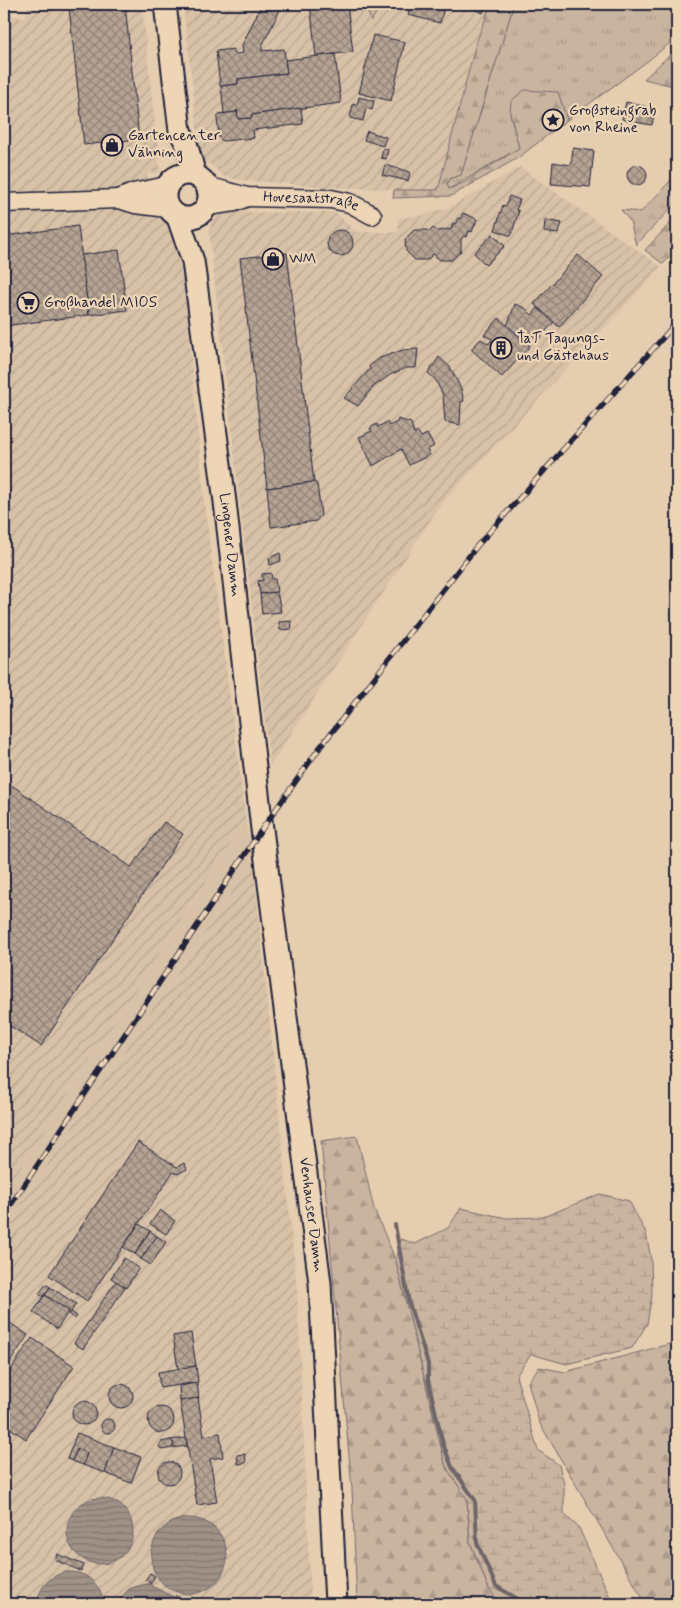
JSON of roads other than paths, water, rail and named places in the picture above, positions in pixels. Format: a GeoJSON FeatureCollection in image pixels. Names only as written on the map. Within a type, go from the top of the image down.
{"type":"FeatureCollection","features":[{"type":"Feature","properties":{"kind":"main road","name":"Lingener Damm"},"geometry":{"type":"LineString","coordinates":[[165,4],[180,131],[186,143],[202,195],[198,247],[193,261]]}},
{"type":"Feature","properties":{"kind":"main road","name":"Lingener Damm"},"geometry":{"type":"LineString","coordinates":[[170,182],[176,142],[180,131]]}},
{"type":"Feature","properties":{"kind":"main road"},"geometry":{"type":"LineString","coordinates":[[180,175],[202,195],[190,218],[173,212],[165,200],[170,182],[180,175]]}},
{"type":"Feature","properties":{"kind":"main road","name":"Lingener Damm"},"geometry":{"type":"LineString","coordinates":[[173,212],[193,261],[226,512],[262,829]]}},
{"type":"Feature","properties":{"kind":"main road","name":"Venhauser Damm"},"geometry":{"type":"LineString","coordinates":[[262,829],[320,1283],[336,1604]]}},
{"type":"Feature","properties":{"kind":"street"},"geometry":{"type":"LineString","coordinates":[[119,199],[170,182]]}},
{"type":"Feature","properties":{"kind":"street","name":"Hovesaatstraße"},"geometry":{"type":"LineString","coordinates":[[202,195],[235,202],[247,197],[331,199],[350,203],[372,216]]}},
{"type":"Feature","properties":{"kind":"street"},"geometry":{"type":"LineString","coordinates":[[4,203],[119,199],[173,212]]}},
{"type":"Feature","properties":{"kind":"waterway"},"geometry":{"type":"LineString","coordinates":[[395,1225],[409,1303],[428,1364],[428,1380],[443,1444],[452,1467],[475,1500],[477,1543],[496,1586],[521,1601],[521,1604]]}},
{"type":"Feature","properties":{"kind":"railway"},"geometry":{"type":"LineString","coordinates":[[4,1215],[262,829],[318,750],[477,546],[677,322]]}},
{"type":"Feature","properties":{"kind":"place","name":"Großsteingrab von Rheine"},"geometry":{"type":"Point","coordinates":[553,120]}},
{"type":"Feature","properties":{"kind":"place","name":"Gartencenter Vähning"},"geometry":{"type":"Point","coordinates":[112,145]}},
{"type":"Feature","properties":{"kind":"place","name":"WM"},"geometry":{"type":"Point","coordinates":[273,259]}},
{"type":"Feature","properties":{"kind":"place","name":"Großhandel MIOS"},"geometry":{"type":"Point","coordinates":[28,303]}},
{"type":"Feature","properties":{"kind":"place","name":"TaT Tagungs- und Gästehaus"},"geometry":{"type":"Point","coordinates":[501,348]}}]}
